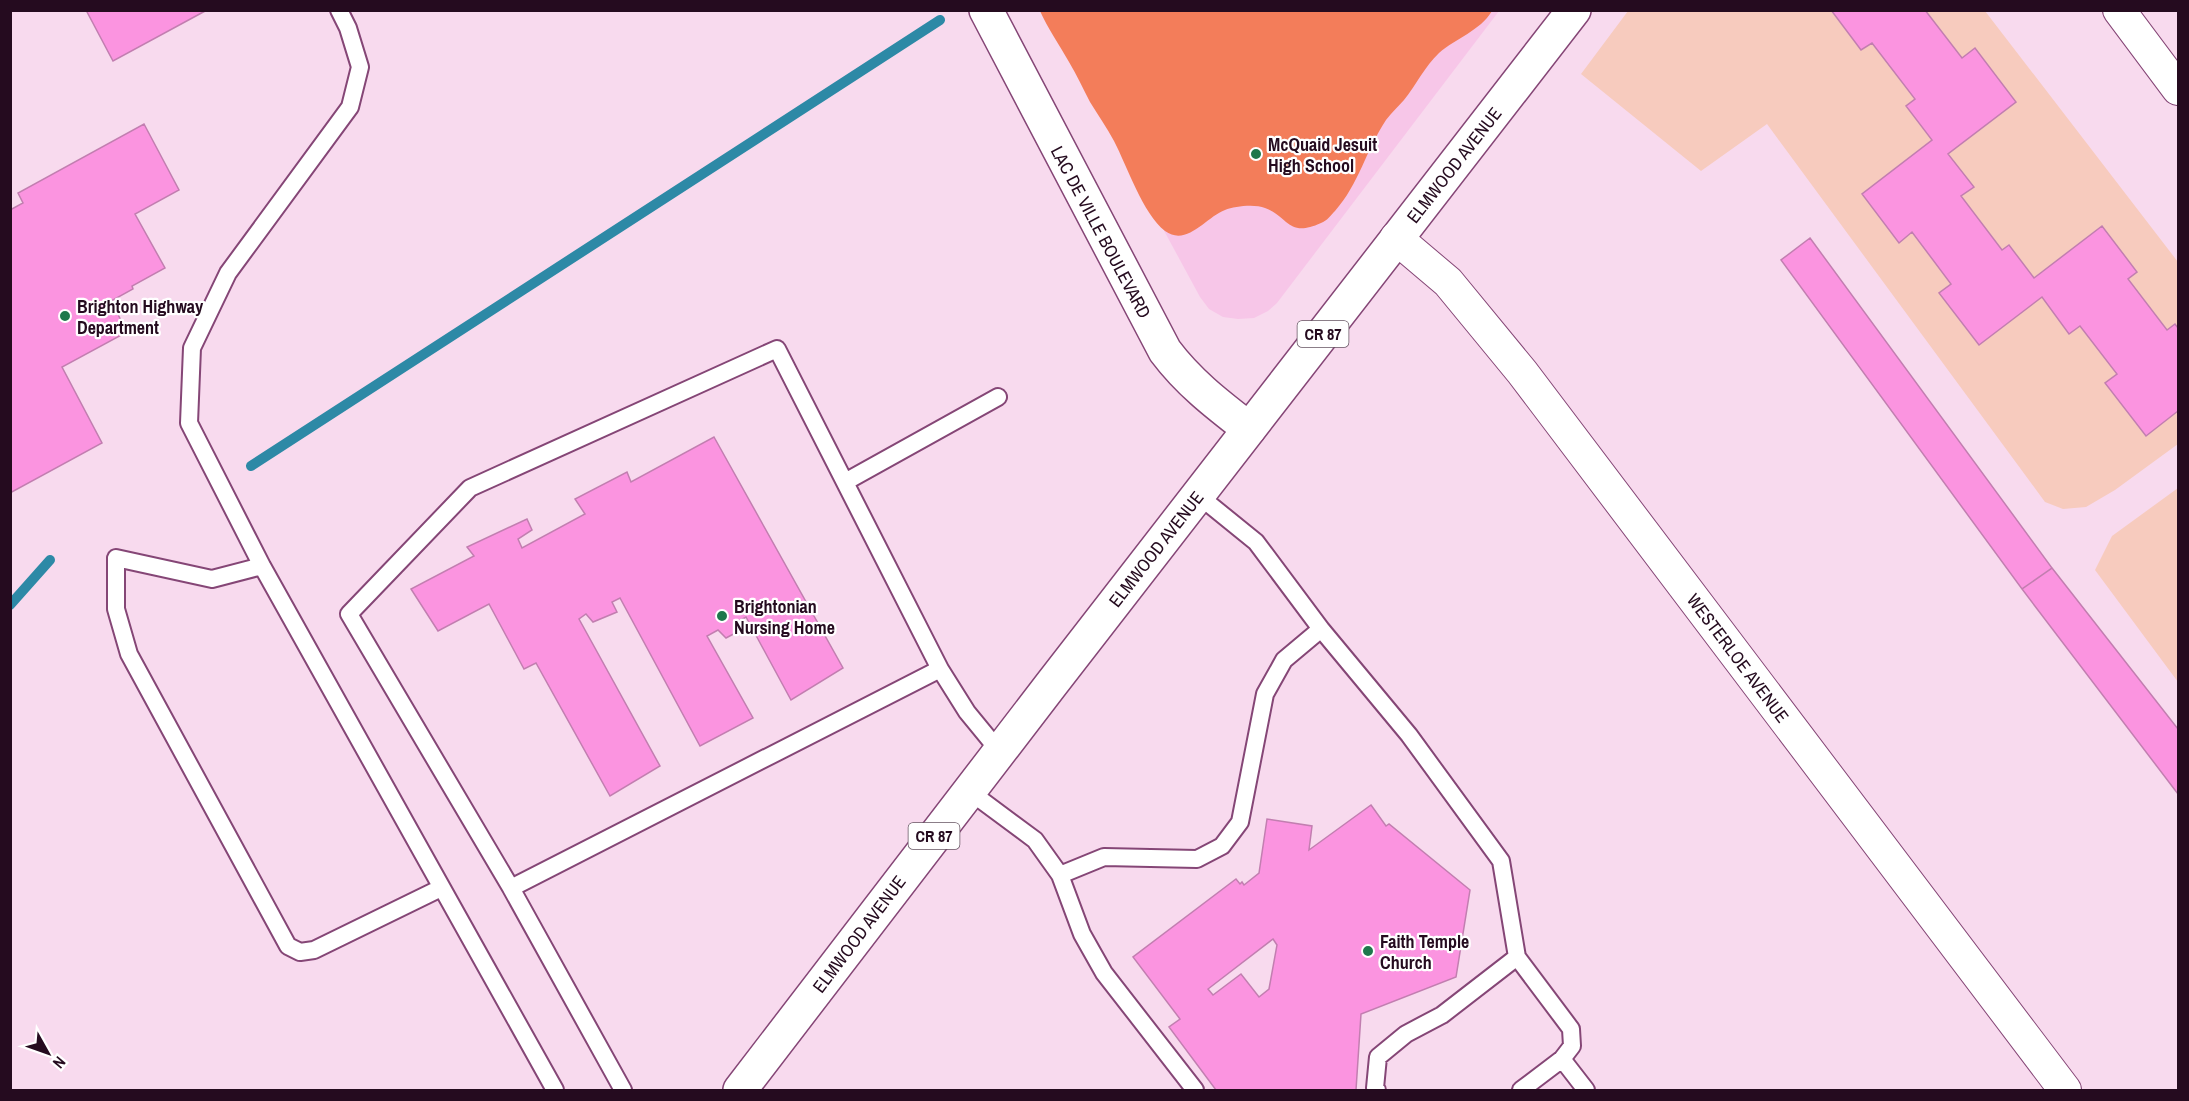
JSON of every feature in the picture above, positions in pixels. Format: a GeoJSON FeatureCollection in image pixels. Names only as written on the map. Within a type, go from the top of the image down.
{"type":"FeatureCollection","features":[{"type":"Feature","properties":{"kind":"main road","name":"LAC DE VILLE BOULEVARD"},"geometry":{"type":"LineString","coordinates":[[986,10],[1165,351],[1195,386],[1249,429]]}},
{"type":"Feature","properties":{"kind":"main road","name":"ELMWOOD AVENUE"},"geometry":{"type":"LineString","coordinates":[[743,1090],[999,751],[1574,10]]}},
{"type":"Feature","properties":{"kind":"street"},"geometry":{"type":"LineString","coordinates":[[2119,10],[2178,89]]}},
{"type":"Feature","properties":{"kind":"street","name":"WESTERLOE AVENUE"},"geometry":{"type":"LineString","coordinates":[[1396,238],[1448,282],[1522,372],[2065,1090]]}},
{"type":"Feature","properties":{"kind":"lane"},"geometry":{"type":"LineString","coordinates":[[339,10],[348,28],[360,67],[350,107],[228,273],[192,348],[189,423],[262,566],[555,1090]]}},
{"type":"Feature","properties":{"kind":"lane"},"geometry":{"type":"LineString","coordinates":[[623,1090],[511,888],[349,614],[470,488],[777,349],[940,669],[967,712],[999,751]]}},
{"type":"Feature","properties":{"kind":"lane"},"geometry":{"type":"LineString","coordinates":[[845,482],[998,397]]}},
{"type":"Feature","properties":{"kind":"lane"},"geometry":{"type":"LineString","coordinates":[[1198,495],[1256,542],[1321,629],[1409,735],[1502,861],[1518,957],[1571,1029],[1572,1046],[1562,1059],[1521,1090]]}},
{"type":"Feature","properties":{"kind":"lane"},"geometry":{"type":"LineString","coordinates":[[262,566],[212,579],[116,558],[116,609],[129,654],[288,946],[300,952],[314,950],[441,888]]}},
{"type":"Feature","properties":{"kind":"lane"},"geometry":{"type":"LineString","coordinates":[[1060,875],[1104,856],[1197,859],[1222,846],[1240,822],[1265,694],[1284,660],[1321,629]]}},
{"type":"Feature","properties":{"kind":"lane"},"geometry":{"type":"LineString","coordinates":[[511,888],[940,669]]}},
{"type":"Feature","properties":{"kind":"lane"},"geometry":{"type":"LineString","coordinates":[[969,791],[1035,840],[1060,875],[1082,934],[1104,973],[1195,1090]]}},
{"type":"Feature","properties":{"kind":"lane"},"geometry":{"type":"LineString","coordinates":[[1377,1090],[1378,1057],[1406,1034],[1442,1015],[1518,957]]}},
{"type":"Feature","properties":{"kind":"lane"},"geometry":{"type":"LineString","coordinates":[[1562,1059],[1586,1090]]}},
{"type":"Feature","properties":{"kind":"shaded area","name":"McQuaid Jesuit High School"},"geometry":{"type":"Polygon","coordinates":[[[1040,11],[1492,11],[1481,24],[1439,53],[1429,64],[1404,100],[1386,120],[1350,190],[1325,221],[1310,227],[1295,227],[1265,208],[1239,207],[1225,210],[1189,233],[1173,235],[1165,231],[1150,213],[1114,141],[1040,11]]]}},
{"type":"Feature","properties":{"kind":"shaded area","name":"McQuaid Jesuit High School"},"geometry":{"type":"Polygon","coordinates":[[[1045,11],[1499,11],[1277,303],[1254,318],[1238,319],[1223,317],[1209,309],[1200,297],[1045,11]]]}},
{"type":"Feature","properties":{"kind":"shaded area"},"geometry":{"type":"Polygon","coordinates":[[[1628,11],[1985,11],[2178,262],[2178,444],[2115,490],[2086,507],[2063,509],[2045,502],[1767,124],[1701,171],[1581,74],[1628,11]]]}},
{"type":"Feature","properties":{"kind":"shaded area"},"geometry":{"type":"Polygon","coordinates":[[[2178,488],[2178,682],[2095,570],[2112,536],[2178,488]]]}},
{"type":"Feature","properties":{"kind":"building"},"geometry":{"type":"Polygon","coordinates":[[[86,10],[207,10],[113,61],[86,10]]]}},
{"type":"Feature","properties":{"kind":"building"},"geometry":{"type":"Polygon","coordinates":[[[1831,10],[1925,10],[1962,58],[1975,48],[2016,102],[1948,154],[1974,187],[1961,196],[2002,250],[2009,245],[2034,278],[2102,226],[2137,272],[2128,279],[2167,330],[2175,324],[2178,328],[2178,411],[2146,436],[2105,383],[2117,374],[2080,326],[2069,334],[2042,297],[1979,345],[1939,293],[1951,284],[1912,232],[1899,243],[1862,194],[1932,140],[1906,106],[1915,99],[1872,43],[1861,50],[1831,10]]]}},
{"type":"Feature","properties":{"kind":"building","name":"Brighton Highway Department"},"geometry":{"type":"Polygon","coordinates":[[[144,124],[179,190],[135,214],[165,268],[132,286],[133,289],[111,301],[127,332],[62,367],[102,443],[10,493],[10,210],[23,203],[18,193],[144,124]]]}},
{"type":"Feature","properties":{"kind":"building"},"geometry":{"type":"Polygon","coordinates":[[[1810,238],[2052,568],[2022,589],[1781,260],[1810,238]]]}},
{"type":"Feature","properties":{"kind":"building","name":"Brightonian Nursing Home"},"geometry":{"type":"Polygon","coordinates":[[[714,437],[843,668],[791,700],[746,617],[739,621],[741,630],[726,638],[718,630],[707,636],[753,718],[700,746],[620,598],[612,602],[617,612],[593,622],[586,614],[579,619],[660,766],[610,796],[536,663],[524,669],[489,604],[438,631],[411,589],[474,556],[467,547],[527,519],[532,530],[518,539],[522,548],[585,514],[575,499],[627,472],[631,482],[714,437]]]}},
{"type":"Feature","properties":{"kind":"building"},"geometry":{"type":"Polygon","coordinates":[[[2052,568],[2178,729],[2178,794],[2022,589],[2052,568]]]}},
{"type":"Feature","properties":{"kind":"building","name":"Faith Temple Church"},"geometry":{"type":"Polygon","coordinates":[[[1371,805],[1386,826],[1389,824],[1470,890],[1456,977],[1361,1014],[1356,1090],[1216,1090],[1169,1027],[1180,1019],[1133,957],[1236,879],[1244,885],[1259,873],[1267,819],[1312,826],[1309,850],[1371,805]],[[1273,939],[1208,989],[1213,995],[1241,974],[1259,997],[1269,989],[1277,945],[1273,939]]]}},
{"type":"Feature","properties":{"kind":"waterway"},"geometry":{"type":"LineString","coordinates":[[251,466],[940,20]]}},
{"type":"Feature","properties":{"kind":"waterway"},"geometry":{"type":"LineString","coordinates":[[10,605],[50,560]]}},
{"type":"Feature","properties":{"kind":"place","name":"McQuaid Jesuit High School"},"geometry":{"type":"Point","coordinates":[1256,154]}},
{"type":"Feature","properties":{"kind":"place","name":"Brighton Highway Department"},"geometry":{"type":"Point","coordinates":[65,316]}},
{"type":"Feature","properties":{"kind":"place","name":"Brightonian Nursing Home"},"geometry":{"type":"Point","coordinates":[722,616]}},
{"type":"Feature","properties":{"kind":"place","name":"Faith Temple Church"},"geometry":{"type":"Point","coordinates":[1368,951]}}]}
